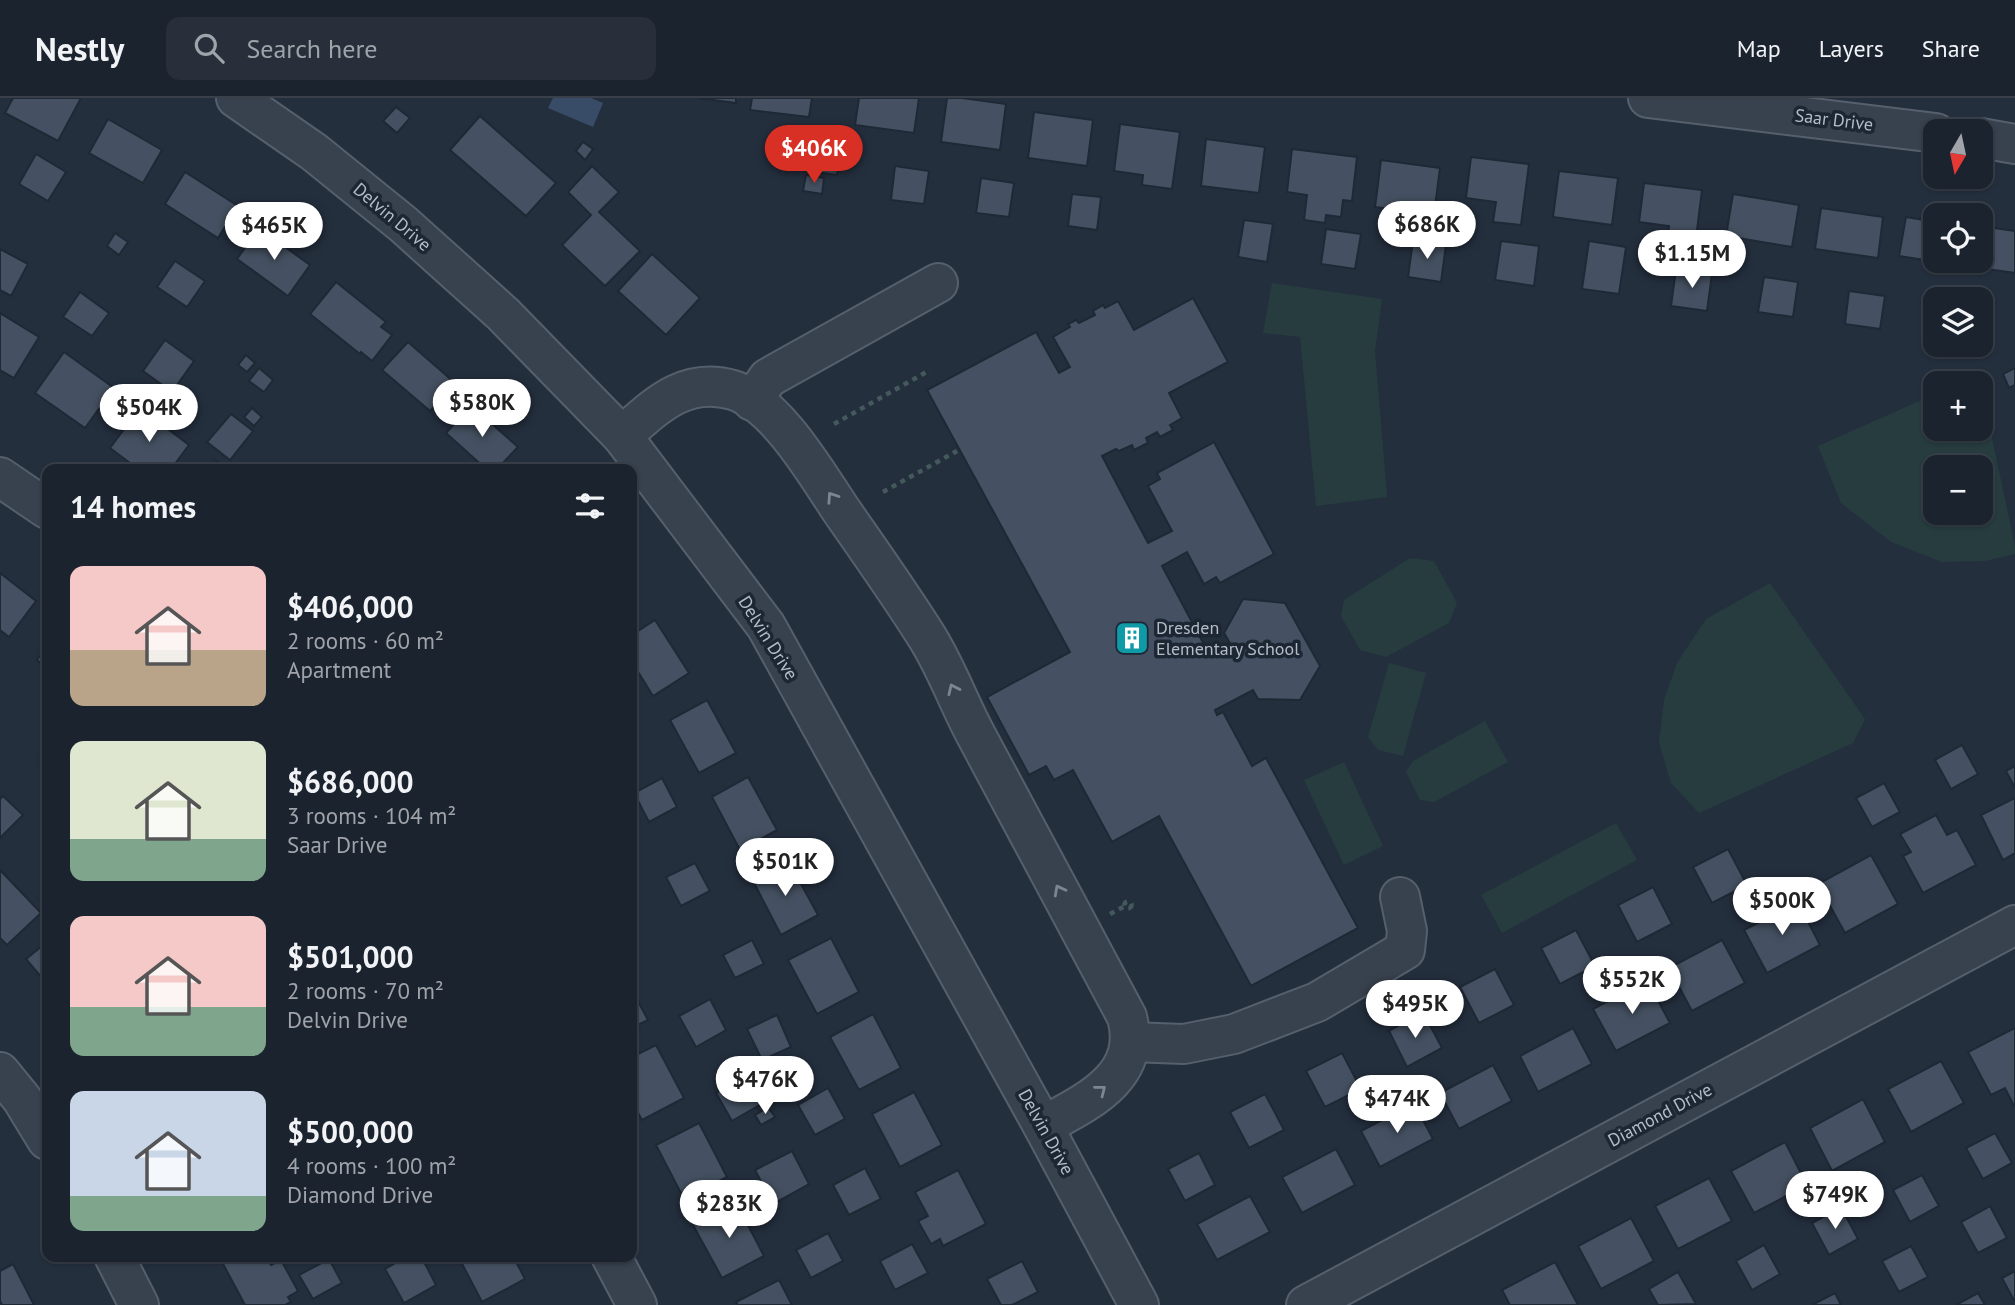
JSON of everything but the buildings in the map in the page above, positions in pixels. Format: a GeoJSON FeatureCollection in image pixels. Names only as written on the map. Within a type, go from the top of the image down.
{"type":"FeatureCollection","features":[{"type":"Feature","properties":{"kind":"street","name":"Delvin Drive"},"geometry":{"type":"LineString","coordinates":[[236,98],[314,152],[403,224],[502,314],[622,436],[766,626],[1139,1305]]}},
{"type":"Feature","properties":{"kind":"street","name":"Saar Drive"},"geometry":{"type":"LineString","coordinates":[[1648,98],[1923,131]]}},
{"type":"Feature","properties":{"kind":"street"},"geometry":{"type":"LineString","coordinates":[[1993,140],[2015,144]]}},
{"type":"Feature","properties":{"kind":"street"},"geometry":{"type":"LineString","coordinates":[[752,401],[768,378],[938,283]]}},
{"type":"Feature","properties":{"kind":"street"},"geometry":{"type":"LineString","coordinates":[[622,436],[657,406],[684,390],[707,386],[734,391],[752,401],[770,414],[799,448],[928,639],[968,720],[1127,1017],[1130,1029],[1130,1042],[1122,1068],[1114,1079],[1083,1104],[1043,1126]]}},
{"type":"Feature","properties":{"kind":"street"},"geometry":{"type":"LineString","coordinates":[[0,477],[42,506]]}},
{"type":"Feature","properties":{"kind":"street"},"geometry":{"type":"LineString","coordinates":[[1130,1042],[1184,1044],[1234,1034],[1317,1002],[1405,950],[1407,931],[1400,897]]}},
{"type":"Feature","properties":{"kind":"street","name":"Diamond Drive"},"geometry":{"type":"LineString","coordinates":[[1306,1305],[2015,925]]}},
{"type":"Feature","properties":{"kind":"street"},"geometry":{"type":"LineString","coordinates":[[0,1072],[22,1099],[42,1132]]}},
{"type":"Feature","properties":{"kind":"street"},"geometry":{"type":"LineString","coordinates":[[117,1262],[139,1305]]}},
{"type":"Feature","properties":{"kind":"street"},"geometry":{"type":"LineString","coordinates":[[614,1262],[637,1305]]}},
{"type":"Feature","properties":{"kind":"path"},"geometry":{"type":"LineString","coordinates":[[834,424],[930,370]]}},
{"type":"Feature","properties":{"kind":"path"},"geometry":{"type":"LineString","coordinates":[[883,492],[957,451]]}},
{"type":"Feature","properties":{"kind":"green space"},"geometry":{"type":"Polygon","coordinates":[[[1272,283],[1382,299],[1375,351],[1387,497],[1316,506],[1300,337],[1263,333],[1272,283]]]}},
{"type":"Feature","properties":{"kind":"green space"},"geometry":{"type":"Polygon","coordinates":[[[1923,399],[1923,441],[1993,441],[2015,554],[1985,561],[1942,562],[1891,542],[1841,503],[1818,446],[1923,399]]]}},
{"type":"Feature","properties":{"kind":"green space"},"geometry":{"type":"Polygon","coordinates":[[[1410,558],[1434,561],[1457,603],[1449,623],[1386,657],[1360,650],[1341,616],[1344,600],[1410,558]]]}},
{"type":"Feature","properties":{"kind":"green space"},"geometry":{"type":"Polygon","coordinates":[[[1770,583],[1865,719],[1853,743],[1699,813],[1671,783],[1659,743],[1664,700],[1677,663],[1706,619],[1770,583]]]}},
{"type":"Feature","properties":{"kind":"green space"},"geometry":{"type":"Polygon","coordinates":[[[1389,663],[1426,673],[1403,756],[1378,750],[1368,737],[1389,663]]]}},
{"type":"Feature","properties":{"kind":"green space"},"geometry":{"type":"Polygon","coordinates":[[[1485,721],[1508,762],[1434,802],[1420,800],[1406,772],[1413,761],[1485,721]]]}},
{"type":"Feature","properties":{"kind":"green space"},"geometry":{"type":"Polygon","coordinates":[[[1344,762],[1383,846],[1344,865],[1304,780],[1344,762]]]}},
{"type":"Feature","properties":{"kind":"green space"},"geometry":{"type":"Polygon","coordinates":[[[1616,823],[1637,860],[1502,933],[1481,895],[1616,823]]]}},
{"type":"Feature","properties":{"kind":"water"},"geometry":{"type":"Polygon","coordinates":[[[553,98],[591,98],[603,103],[593,127],[548,108],[553,98]]]}},
{"type":"Feature","properties":{"kind":"place","name":"Dresden Elementary School"},"geometry":{"type":"Point","coordinates":[1132,638]}}]}
